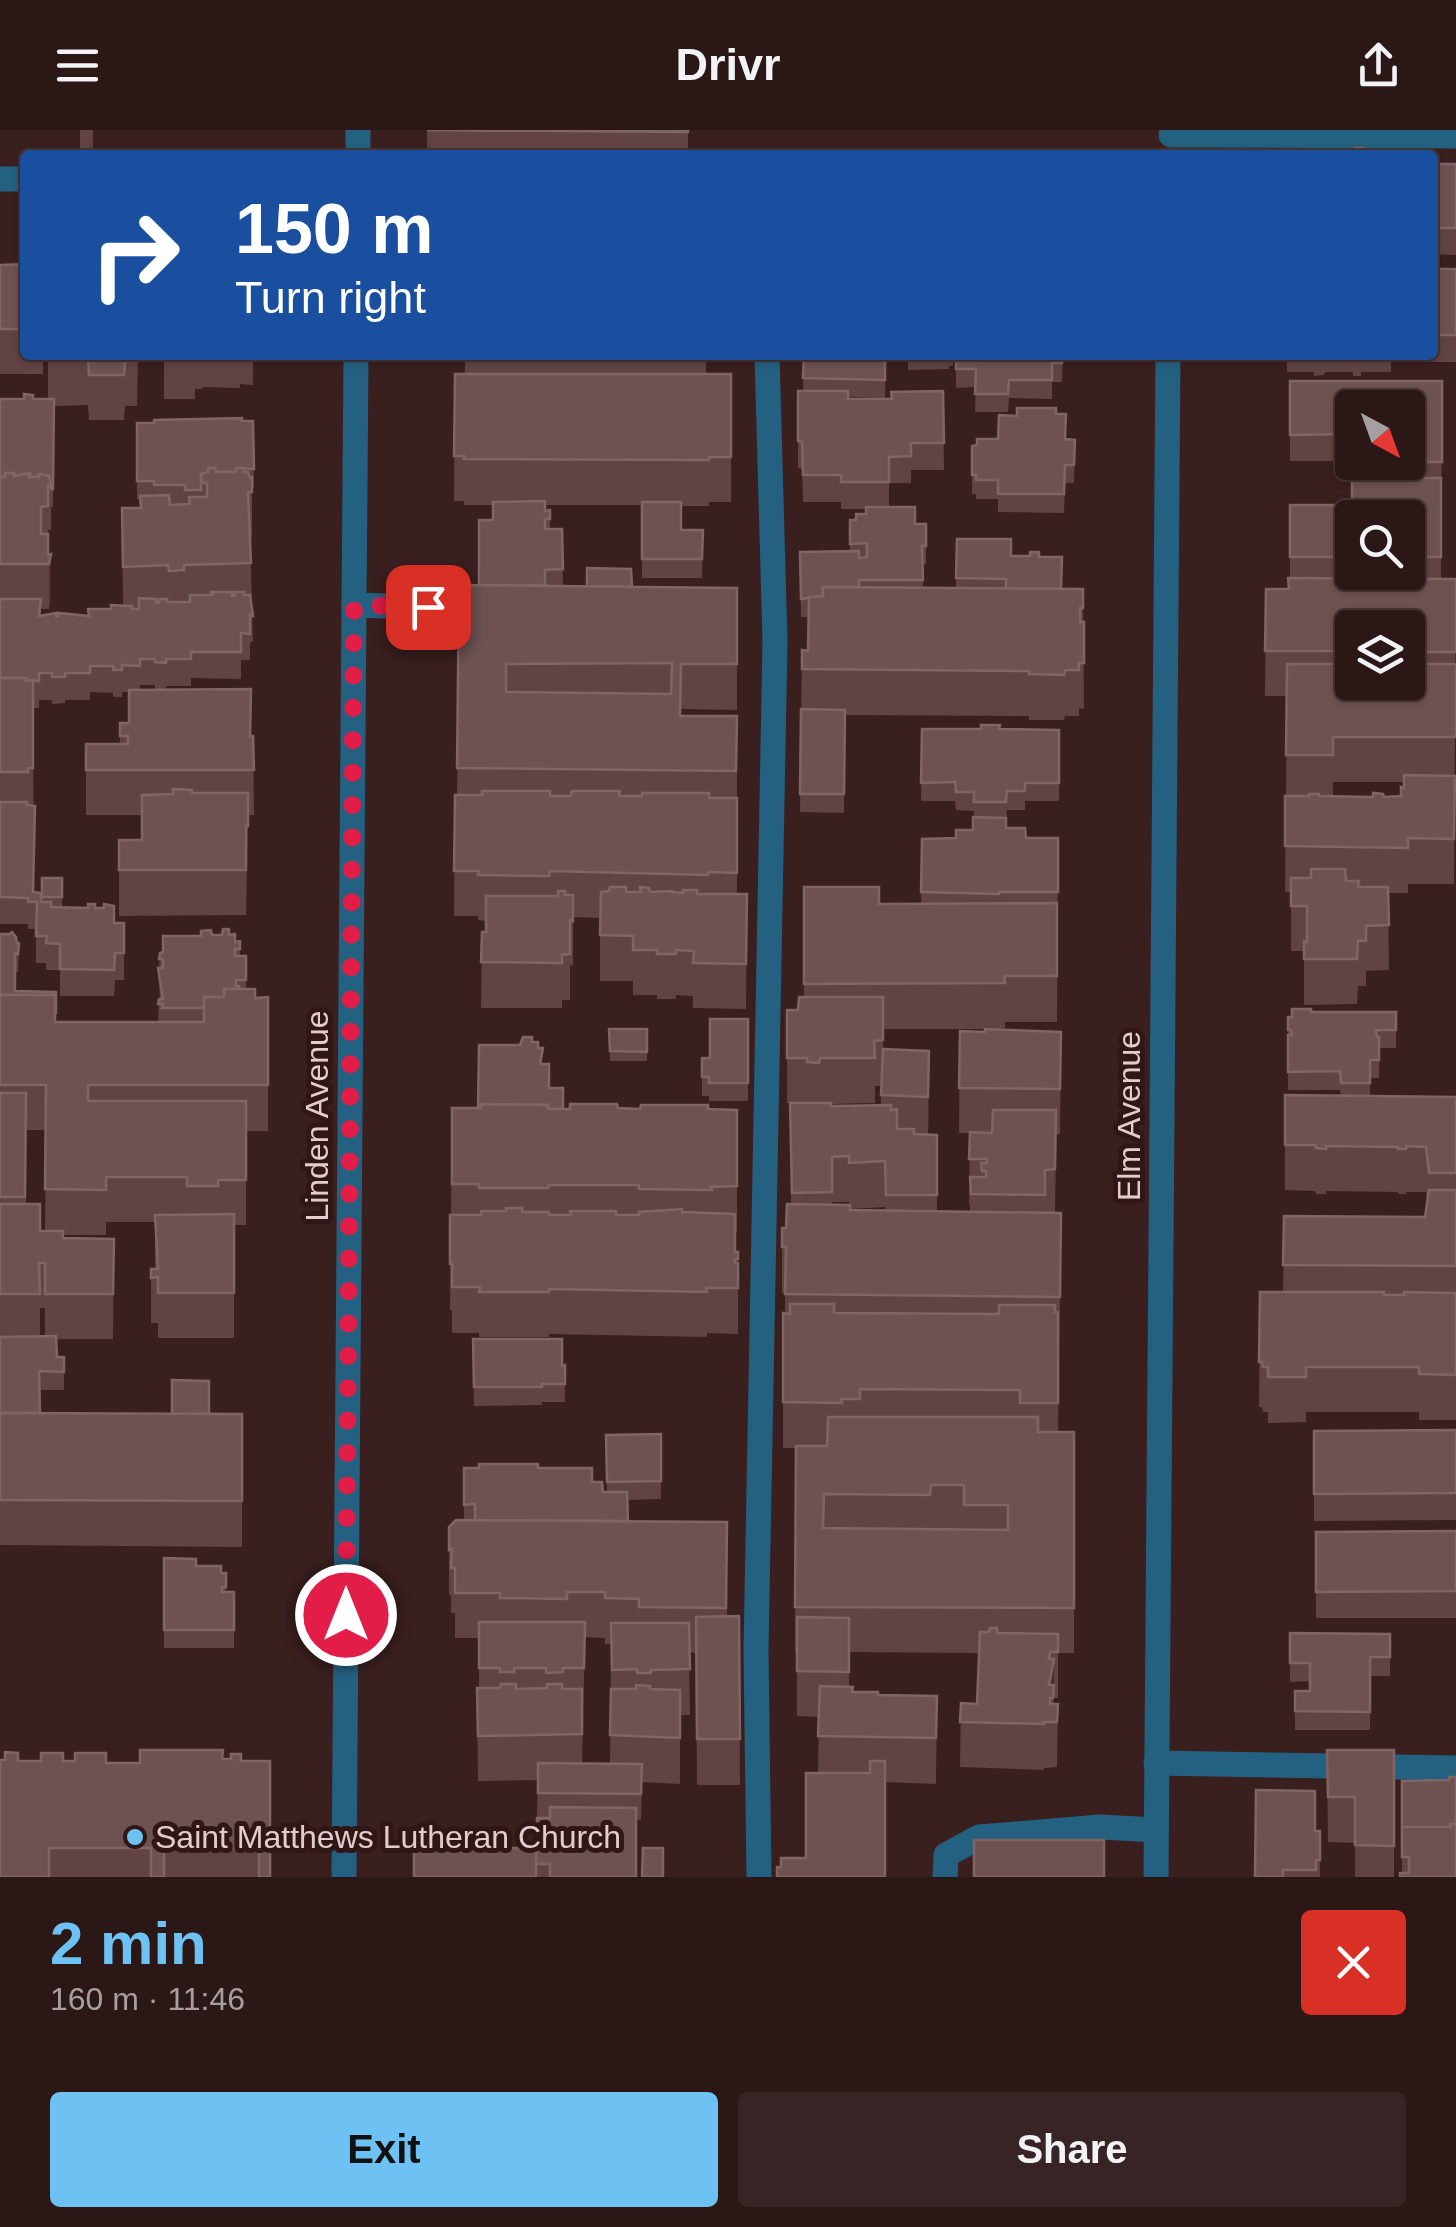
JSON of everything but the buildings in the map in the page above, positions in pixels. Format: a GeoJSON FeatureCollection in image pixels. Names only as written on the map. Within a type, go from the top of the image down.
{"type":"FeatureCollection","features":[{"type":"Feature","properties":{"kind":"street"},"geometry":{"type":"LineString","coordinates":[[1171,140],[1456,136]]}},
{"type":"Feature","properties":{"kind":"street","name":"Linden Avenue"},"geometry":{"type":"LineString","coordinates":[[344,1877],[356,360]]}},
{"type":"Feature","properties":{"kind":"street"},"geometry":{"type":"LineString","coordinates":[[759,1877],[756,1630],[775,642],[767,360]]}},
{"type":"Feature","properties":{"kind":"street","name":"Elm Avenue"},"geometry":{"type":"LineString","coordinates":[[1156,1877],[1168,360]]}},
{"type":"Feature","properties":{"kind":"street"},"geometry":{"type":"LineString","coordinates":[[354,605],[521,610]]}},
{"type":"Feature","properties":{"kind":"street"},"geometry":{"type":"LineString","coordinates":[[1156,1763],[1456,1768]]}},
{"type":"Feature","properties":{"kind":"street"},"geometry":{"type":"LineString","coordinates":[[945,1877],[946,1856],[979,1837],[1100,1827],[1156,1830]]}},
{"type":"Feature","properties":{"kind":"place","name":"Saint Matthews Lutheran Church"},"geometry":{"type":"Point","coordinates":[135,1837]}},
{"type":"Feature","properties":{"kind":"route"},"geometry":{"type":"LineString","coordinates":[[346,1615],[354,605],[428,607]]}}]}
